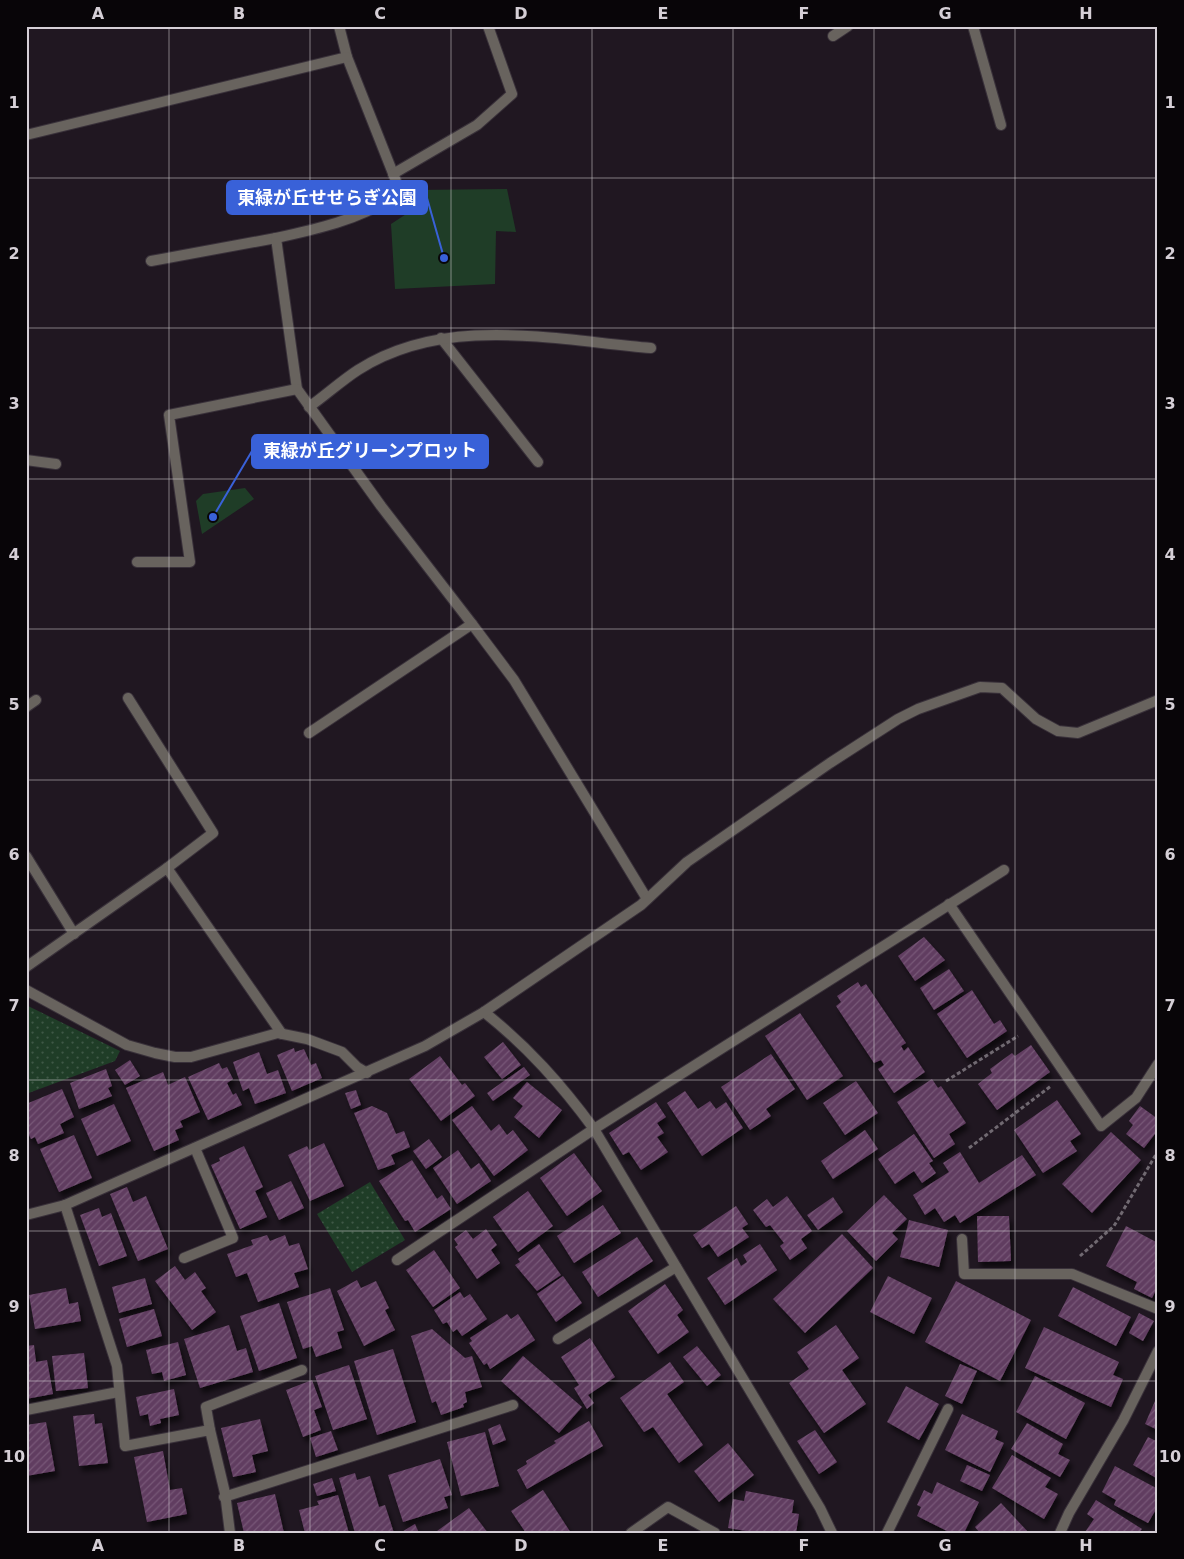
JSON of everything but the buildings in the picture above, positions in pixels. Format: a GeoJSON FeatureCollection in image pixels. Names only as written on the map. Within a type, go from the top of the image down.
{"type":"FeatureCollection","features":[{"type":"Feature","properties":{"kind":"street"},"geometry":{"type":"LineString","coordinates":[[152,261],[319,228],[372,211],[393,197],[396,181],[347,57],[339,26]]}},
{"type":"Feature","properties":{"kind":"street"},"geometry":{"type":"LineString","coordinates":[[393,174],[477,125],[512,94],[488,26]]}},
{"type":"Feature","properties":{"kind":"street"},"geometry":{"type":"LineString","coordinates":[[833,36],[848,26]]}},
{"type":"Feature","properties":{"kind":"street"},"geometry":{"type":"LineString","coordinates":[[973,26],[1001,125]]}},
{"type":"Feature","properties":{"kind":"street"},"geometry":{"type":"LineString","coordinates":[[26,135],[347,57]]}},
{"type":"Feature","properties":{"kind":"street"},"geometry":{"type":"LineString","coordinates":[[276,238],[297,389],[381,506],[514,680],[648,899]]}},
{"type":"Feature","properties":{"kind":"street"},"geometry":{"type":"LineString","coordinates":[[309,407],[359,370],[402,350],[441,338],[486,334],[651,348]]}},
{"type":"Feature","properties":{"kind":"street"},"geometry":{"type":"LineString","coordinates":[[441,338],[538,462]]}},
{"type":"Feature","properties":{"kind":"street"},"geometry":{"type":"LineString","coordinates":[[137,562],[190,562],[170,415],[297,389]]}},
{"type":"Feature","properties":{"kind":"street"},"geometry":{"type":"LineString","coordinates":[[26,460],[56,464]]}},
{"type":"Feature","properties":{"kind":"street"},"geometry":{"type":"LineString","coordinates":[[309,733],[472,624]]}},
{"type":"Feature","properties":{"kind":"street"},"geometry":{"type":"LineString","coordinates":[[26,1215],[66,1205],[425,1046],[484,1012],[648,899],[687,862],[898,719],[958,693],[980,687],[1002,688],[1036,719],[1058,731],[1078,733],[1158,700]]}},
{"type":"Feature","properties":{"kind":"street"},"geometry":{"type":"LineString","coordinates":[[26,967],[214,833],[128,698]]}},
{"type":"Feature","properties":{"kind":"street"},"geometry":{"type":"LineString","coordinates":[[26,707],[36,700]]}},
{"type":"Feature","properties":{"kind":"street"},"geometry":{"type":"LineString","coordinates":[[26,856],[74,934]]}},
{"type":"Feature","properties":{"kind":"street"},"geometry":{"type":"LineString","coordinates":[[167,868],[282,1034]]}},
{"type":"Feature","properties":{"kind":"street"},"geometry":{"type":"LineString","coordinates":[[397,1260],[594,1130],[1004,870]]}},
{"type":"Feature","properties":{"kind":"street"},"geometry":{"type":"LineString","coordinates":[[949,904],[1101,1126],[1136,1098],[1158,1064]]}},
{"type":"Feature","properties":{"kind":"street"},"geometry":{"type":"LineString","coordinates":[[26,990],[127,1045],[175,1057],[191,1057],[278,1033],[307,1039],[342,1052],[357,1067],[367,1073]]}},
{"type":"Feature","properties":{"kind":"street"},"geometry":{"type":"LineString","coordinates":[[484,1012],[516,1037],[564,1088],[594,1130],[815,1500],[832,1533]]}},
{"type":"Feature","properties":{"kind":"street"},"geometry":{"type":"LineString","coordinates":[[184,1258],[232,1238],[195,1148]]}},
{"type":"Feature","properties":{"kind":"street"},"geometry":{"type":"LineString","coordinates":[[66,1205],[105,1334],[112,1346],[117,1366],[118,1392],[125,1446],[210,1430]]}},
{"type":"Feature","properties":{"kind":"street"},"geometry":{"type":"LineString","coordinates":[[962,1239],[964,1274],[1072,1274],[1158,1309]]}},
{"type":"Feature","properties":{"kind":"street"},"geometry":{"type":"LineString","coordinates":[[558,1339],[676,1266]]}},
{"type":"Feature","properties":{"kind":"street"},"geometry":{"type":"LineString","coordinates":[[1060,1533],[1069,1512],[1123,1421],[1158,1350]]}},
{"type":"Feature","properties":{"kind":"street"},"geometry":{"type":"LineString","coordinates":[[230,1533],[206,1407],[302,1370]]}},
{"type":"Feature","properties":{"kind":"street"},"geometry":{"type":"LineString","coordinates":[[26,1410],[118,1392]]}},
{"type":"Feature","properties":{"kind":"street"},"geometry":{"type":"LineString","coordinates":[[224,1497],[513,1405]]}},
{"type":"Feature","properties":{"kind":"street"},"geometry":{"type":"LineString","coordinates":[[887,1533],[948,1409]]}},
{"type":"Feature","properties":{"kind":"street"},"geometry":{"type":"LineString","coordinates":[[631,1533],[668,1507],[715,1533]]}},
{"type":"Feature","properties":{"kind":"path"},"geometry":{"type":"LineString","coordinates":[[946,1081],[1033,1027]]}},
{"type":"Feature","properties":{"kind":"path"},"geometry":{"type":"LineString","coordinates":[[969,1148],[1066,1074]]}},
{"type":"Feature","properties":{"kind":"path"},"geometry":{"type":"LineString","coordinates":[[1072,1274],[1079,1257],[1114,1226],[1158,1151]]}},
{"type":"Feature","properties":{"kind":"green space"},"geometry":{"type":"Polygon","coordinates":[[[507,189],[516,232],[496,231],[495,284],[395,289],[391,224],[417,207],[413,190],[507,189]]]}},
{"type":"Feature","properties":{"kind":"green space"},"geometry":{"type":"Polygon","coordinates":[[[245,488],[254,499],[202,534],[196,501],[203,494],[245,488]]]}},
{"type":"Feature","properties":{"kind":"green space"},"geometry":{"type":"Polygon","coordinates":[[[26,1005],[120,1051],[115,1061],[26,1094],[26,1005]]]}},
{"type":"Feature","properties":{"kind":"green space"},"geometry":{"type":"Polygon","coordinates":[[[370,1182],[405,1240],[352,1272],[317,1214],[370,1182]]]}},
{"type":"Feature","properties":{"kind":"place","name":"東緑が丘せせらぎ公園"},"geometry":{"type":"Point","coordinates":[444,258]}},
{"type":"Feature","properties":{"kind":"place","name":"東緑が丘グリーンプロット"},"geometry":{"type":"Point","coordinates":[213,517]}}]}
